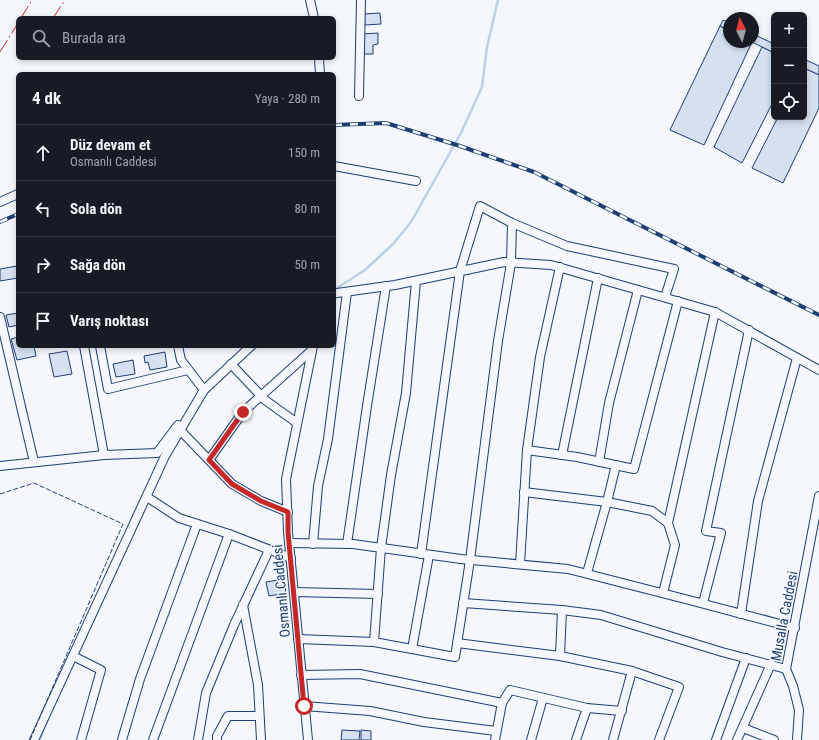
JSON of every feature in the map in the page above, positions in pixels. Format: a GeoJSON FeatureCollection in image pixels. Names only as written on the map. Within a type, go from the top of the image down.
{"type":"FeatureCollection","features":[{"type":"Feature","properties":{"kind":"street"},"geometry":{"type":"LineString","coordinates":[[310,0],[314,16]]}},
{"type":"Feature","properties":{"kind":"street"},"geometry":{"type":"LineString","coordinates":[[359,96],[360,0]]}},
{"type":"Feature","properties":{"kind":"street"},"geometry":{"type":"LineString","coordinates":[[319,60],[320,72]]}},
{"type":"Feature","properties":{"kind":"street"},"geometry":{"type":"LineString","coordinates":[[336,166],[416,181]]}},
{"type":"Feature","properties":{"kind":"street"},"geometry":{"type":"LineString","coordinates":[[0,202],[16,195]]}},
{"type":"Feature","properties":{"kind":"street"},"geometry":{"type":"LineString","coordinates":[[412,649],[460,272],[480,206],[512,223],[567,246],[674,269],[666,297]]}},
{"type":"Feature","properties":{"kind":"street"},"geometry":{"type":"LineString","coordinates":[[298,639],[374,642],[455,657],[470,560],[498,341],[511,263],[512,223]]}},
{"type":"Feature","properties":{"kind":"street"},"geometry":{"type":"LineString","coordinates":[[336,294],[416,281],[504,262],[551,265],[715,312],[819,370]]}},
{"type":"Feature","properties":{"kind":"street"},"geometry":{"type":"LineString","coordinates":[[520,564],[527,450],[540,357],[560,267]]}},
{"type":"Feature","properties":{"kind":"street"},"geometry":{"type":"LineString","coordinates":[[562,455],[598,278]]}},
{"type":"Feature","properties":{"kind":"street"},"geometry":{"type":"LineString","coordinates":[[374,642],[381,548],[391,475],[406,393],[416,281]]}},
{"type":"Feature","properties":{"kind":"street"},"geometry":{"type":"LineString","coordinates":[[348,544],[367,406],[386,286]]}},
{"type":"Feature","properties":{"kind":"street"},"geometry":{"type":"LineString","coordinates":[[600,462],[609,403],[638,290]]}},
{"type":"Feature","properties":{"kind":"street"},"geometry":{"type":"LineString","coordinates":[[312,544],[318,486],[328,439],[347,292]]}},
{"type":"Feature","properties":{"kind":"street"},"geometry":{"type":"LineString","coordinates":[[527,450],[634,469],[678,301]]}},
{"type":"Feature","properties":{"kind":"street"},"geometry":{"type":"LineString","coordinates":[[663,593],[675,545],[668,523],[715,312]]}},
{"type":"Feature","properties":{"kind":"street"},"geometry":{"type":"LineString","coordinates":[[0,317],[34,462]]}},
{"type":"Feature","properties":{"kind":"street"},"geometry":{"type":"LineString","coordinates":[[703,603],[721,533],[706,531],[749,330]]}},
{"type":"Feature","properties":{"kind":"street"},"geometry":{"type":"LineString","coordinates":[[84,348],[104,455]]}},
{"type":"Feature","properties":{"kind":"street"},"geometry":{"type":"LineString","coordinates":[[100,348],[108,389],[188,370]]}},
{"type":"Feature","properties":{"kind":"street"},"geometry":{"type":"LineString","coordinates":[[178,348],[181,360],[204,390]]}},
{"type":"Feature","properties":{"kind":"street"},"geometry":{"type":"LineString","coordinates":[[0,466],[104,455],[157,454],[204,390],[249,348]]}},
{"type":"Feature","properties":{"kind":"street"},"geometry":{"type":"LineString","coordinates":[[209,460],[243,412],[285,375],[312,348]]}},
{"type":"Feature","properties":{"kind":"street","name":"Osmanlı Caddesi"},"geometry":{"type":"LineString","coordinates":[[308,740],[289,544],[286,479],[312,348]]}},
{"type":"Feature","properties":{"kind":"street"},"geometry":{"type":"LineString","coordinates":[[741,614],[758,501],[797,358]]}},
{"type":"Feature","properties":{"kind":"street"},"geometry":{"type":"LineString","coordinates":[[231,364],[261,396],[297,423]]}},
{"type":"Feature","properties":{"kind":"street"},"geometry":{"type":"LineString","coordinates":[[34,740],[166,456],[204,390]]}},
{"type":"Feature","properties":{"kind":"street"},"geometry":{"type":"LineString","coordinates":[[180,430],[232,484],[261,501],[288,512]]}},
{"type":"Feature","properties":{"kind":"street"},"geometry":{"type":"LineString","coordinates":[[587,573],[616,465]]}},
{"type":"Feature","properties":{"kind":"street"},"geometry":{"type":"LineString","coordinates":[[524,492],[607,502],[652,511],[668,523]]}},
{"type":"Feature","properties":{"kind":"street","name":"Musalla Caddesi"},"geometry":{"type":"LineString","coordinates":[[797,740],[799,710],[793,686],[786,669],[819,496]]}},
{"type":"Feature","properties":{"kind":"street"},"geometry":{"type":"LineString","coordinates":[[147,497],[179,518],[229,534],[291,558]]}},
{"type":"Feature","properties":{"kind":"street"},"geometry":{"type":"LineString","coordinates":[[122,740],[140,680],[197,524]]}},
{"type":"Feature","properties":{"kind":"street"},"geometry":{"type":"LineString","coordinates":[[153,740],[229,534]]}},
{"type":"Feature","properties":{"kind":"street"},"geometry":{"type":"LineString","coordinates":[[289,544],[348,544],[470,560],[568,569],[795,628]]}},
{"type":"Feature","properties":{"kind":"street"},"geometry":{"type":"LineString","coordinates":[[198,740],[206,693],[243,605],[269,550]]}},
{"type":"Feature","properties":{"kind":"street"},"geometry":{"type":"LineString","coordinates":[[294,592],[378,594]]}},
{"type":"Feature","properties":{"kind":"street"},"geometry":{"type":"LineString","coordinates":[[463,603],[562,610],[601,615],[786,669]]}},
{"type":"Feature","properties":{"kind":"street"},"geometry":{"type":"LineString","coordinates":[[243,605],[258,685],[261,740]]}},
{"type":"Feature","properties":{"kind":"street"},"geometry":{"type":"LineString","coordinates":[[560,656],[562,610]]}},
{"type":"Feature","properties":{"kind":"street"},"geometry":{"type":"LineString","coordinates":[[457,643],[560,656],[632,672],[679,686],[659,740]]}},
{"type":"Feature","properties":{"kind":"street"},"geometry":{"type":"LineString","coordinates":[[73,656],[101,670],[82,740]]}},
{"type":"Feature","properties":{"kind":"street"},"geometry":{"type":"LineString","coordinates":[[716,740],[746,658]]}},
{"type":"Feature","properties":{"kind":"street"},"geometry":{"type":"LineString","coordinates":[[737,740],[771,664]]}},
{"type":"Feature","properties":{"kind":"street"},"geometry":{"type":"LineString","coordinates":[[613,740],[632,672]]}},
{"type":"Feature","properties":{"kind":"street"},"geometry":{"type":"LineString","coordinates":[[301,675],[360,674],[502,703]]}},
{"type":"Feature","properties":{"kind":"street"},"geometry":{"type":"LineString","coordinates":[[494,740],[502,703],[510,690],[587,708],[622,711]]}},
{"type":"Feature","properties":{"kind":"street"},"geometry":{"type":"LineString","coordinates":[[531,740],[544,698]]}},
{"type":"Feature","properties":{"kind":"street"},"geometry":{"type":"LineString","coordinates":[[304,706],[370,711],[424,722],[496,731]]}},
{"type":"Feature","properties":{"kind":"street"},"geometry":{"type":"LineString","coordinates":[[576,740],[587,708]]}},
{"type":"Feature","properties":{"kind":"street"},"geometry":{"type":"LineString","coordinates":[[217,740],[217,736],[228,716],[259,716]]}},
{"type":"Feature","properties":{"kind":"street"},"geometry":{"type":"LineString","coordinates":[[742,728],[774,740]]}},
{"type":"Feature","properties":{"kind":"building"},"geometry":{"type":"Polygon","coordinates":[[[380,13],[381,24],[365,25],[364,14],[380,13]]]}},
{"type":"Feature","properties":{"kind":"building"},"geometry":{"type":"Polygon","coordinates":[[[723,20],[723,28],[720,26],[723,20]]]}},
{"type":"Feature","properties":{"kind":"building"},"geometry":{"type":"Polygon","coordinates":[[[720,26],[723,28],[723,48],[749,48],[704,145],[670,130],[720,26]]]}},
{"type":"Feature","properties":{"kind":"building"},"geometry":{"type":"Polygon","coordinates":[[[378,33],[378,44],[373,45],[373,54],[364,54],[363,34],[378,33]]]}},
{"type":"Feature","properties":{"kind":"building"},"geometry":{"type":"Polygon","coordinates":[[[759,37],[771,43],[771,52],[759,46],[759,37]]]}},
{"type":"Feature","properties":{"kind":"building"},"geometry":{"type":"Polygon","coordinates":[[[762,47],[771,52],[771,106],[742,163],[714,147],[762,47]]]}},
{"type":"Feature","properties":{"kind":"building"},"geometry":{"type":"Polygon","coordinates":[[[807,60],[819,66],[819,75],[807,69],[807,60]]]}},
{"type":"Feature","properties":{"kind":"building"},"geometry":{"type":"Polygon","coordinates":[[[807,69],[819,75],[819,108],[783,183],[752,168],[776,120],[807,120],[807,69]]]}},
{"type":"Feature","properties":{"kind":"building"},"geometry":{"type":"Polygon","coordinates":[[[16,266],[16,278],[0,281],[0,269],[16,266]]]}},
{"type":"Feature","properties":{"kind":"building"},"geometry":{"type":"Polygon","coordinates":[[[16,313],[16,325],[9,327],[6,315],[16,313]]]}},
{"type":"Feature","properties":{"kind":"building"},"geometry":{"type":"Polygon","coordinates":[[[16,338],[16,348],[34,348],[36,356],[17,360],[11,339],[16,338]]]}},
{"type":"Feature","properties":{"kind":"building"},"geometry":{"type":"Polygon","coordinates":[[[67,351],[72,374],[54,377],[49,354],[67,351]]]}},
{"type":"Feature","properties":{"kind":"building"},"geometry":{"type":"Polygon","coordinates":[[[165,352],[167,367],[150,370],[148,362],[145,363],[144,356],[165,352]]]}},
{"type":"Feature","properties":{"kind":"building"},"geometry":{"type":"Polygon","coordinates":[[[133,360],[135,374],[116,377],[113,364],[133,360]]]}},
{"type":"Feature","properties":{"kind":"building"},"geometry":{"type":"Polygon","coordinates":[[[284,579],[286,593],[269,596],[266,582],[284,579]]]}},
{"type":"Feature","properties":{"kind":"building"},"geometry":{"type":"Polygon","coordinates":[[[342,730],[360,731],[359,740],[341,740],[342,730]]]}},
{"type":"Feature","properties":{"kind":"building"},"geometry":{"type":"Polygon","coordinates":[[[361,730],[371,731],[371,740],[361,740],[361,730]]]}},
{"type":"Feature","properties":{"kind":"waterway"},"geometry":{"type":"LineString","coordinates":[[336,289],[365,270],[393,244],[411,222],[461,133],[482,87],[487,47],[498,0]]}},
{"type":"Feature","properties":{"kind":"waterway"},"geometry":{"type":"LineString","coordinates":[[250,352],[255,348]]}},
{"type":"Feature","properties":{"kind":"waterway"},"geometry":{"type":"LineString","coordinates":[[40,740],[48,718]]}},
{"type":"Feature","properties":{"kind":"railway"},"geometry":{"type":"LineString","coordinates":[[336,125],[386,123],[460,146],[534,172],[819,315]]}},
{"type":"Feature","properties":{"kind":"railway"},"geometry":{"type":"LineString","coordinates":[[0,222],[16,215]]}},
{"type":"Feature","properties":{"kind":"fence"},"geometry":{"type":"LineString","coordinates":[[0,494],[34,483],[123,524],[30,740]]}},
{"type":"Feature","properties":{"kind":"power"},"geometry":{"type":"LineString","coordinates":[[22,16],[32,0]]}},
{"type":"Feature","properties":{"kind":"power"},"geometry":{"type":"LineString","coordinates":[[54,16],[65,0]]}},
{"type":"Feature","properties":{"kind":"power"},"geometry":{"type":"LineString","coordinates":[[0,52],[16,26]]}},
{"type":"Feature","properties":{"kind":"route"},"geometry":{"type":"LineString","coordinates":[[243,412],[209,460],[232,484],[261,501],[288,512],[288,532],[304,706]]}}]}
